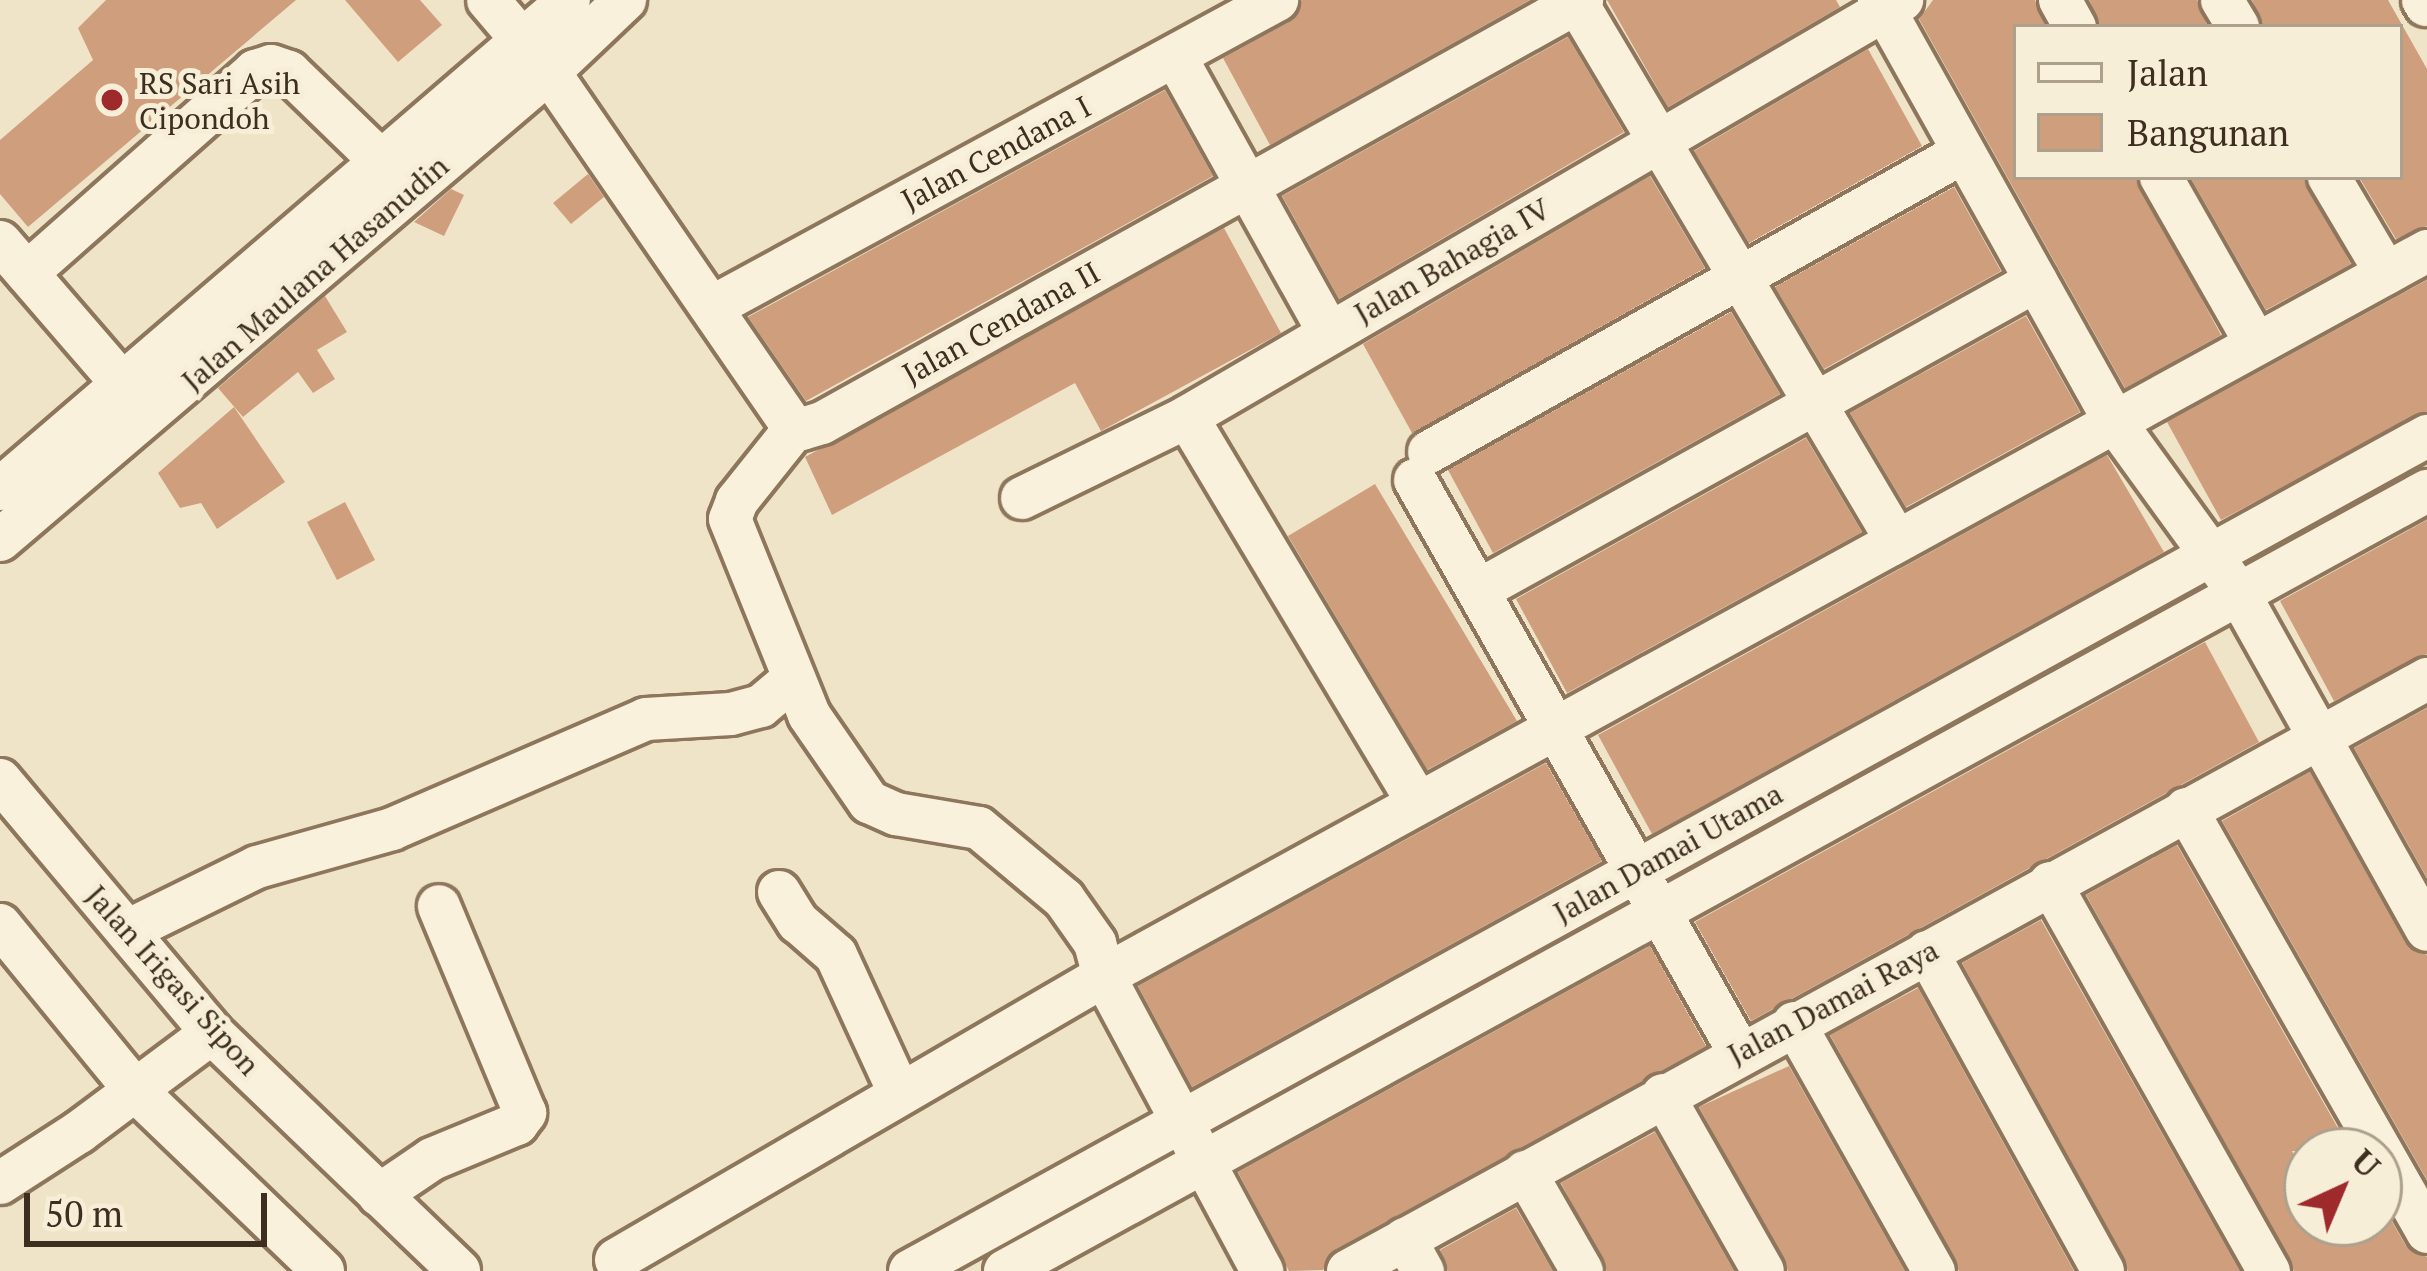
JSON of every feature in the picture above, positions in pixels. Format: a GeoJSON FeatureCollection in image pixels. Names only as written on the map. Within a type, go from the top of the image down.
{"type":"FeatureCollection","features":[{"type":"Feature","properties":{"kind":"street","name":"Jalan Maulana Hasanudin"},"geometry":{"type":"LineString","coordinates":[[0,489],[103,362],[198,316],[381,161],[514,30],[569,0]]}},
{"type":"Feature","properties":{"kind":"street","name":"Jalan Maulana Hasanudin"},"geometry":{"type":"LineString","coordinates":[[0,540],[227,348],[514,30],[625,0]]}},
{"type":"Feature","properties":{"kind":"street","name":"Jalan Cendana I"},"geometry":{"type":"LineString","coordinates":[[714,305],[1277,0]]}},
{"type":"Feature","properties":{"kind":"street"},"geometry":{"type":"LineString","coordinates":[[1580,1],[1895,538]]}},
{"type":"Feature","properties":{"kind":"street","name":"Jalan Cendana II"},"geometry":{"type":"LineString","coordinates":[[796,427],[822,423],[1580,1]]}},
{"type":"Feature","properties":{"kind":"street"},"geometry":{"type":"LineString","coordinates":[[1888,5],[2034,283],[2114,421],[2238,592],[2427,930]]}},
{"type":"Feature","properties":{"kind":"street","name":"Jalan Bahagia IV"},"geometry":{"type":"LineString","coordinates":[[1022,498],[1186,417],[1888,5]]}},
{"type":"Feature","properties":{"kind":"street"},"geometry":{"type":"LineString","coordinates":[[514,30],[714,305],[796,427],[736,501],[730,519],[740,554],[782,640],[790,681],[868,802],[896,814],[979,828],[1064,899],[1095,943],[1104,976],[1262,1271]]}},
{"type":"Feature","properties":{"kind":"street"},"geometry":{"type":"LineString","coordinates":[[1175,56],[1329,333]]}},
{"type":"Feature","properties":{"kind":"street"},"geometry":{"type":"LineString","coordinates":[[151,416],[14,257],[255,71],[271,66],[289,73],[381,161]]}},
{"type":"Feature","properties":{"kind":"street"},"geometry":{"type":"LineString","coordinates":[[1739,1052],[1479,590],[1422,466],[1964,152]]}},
{"type":"Feature","properties":{"kind":"street"},"geometry":{"type":"LineString","coordinates":[[2163,180],[2255,342]]}},
{"type":"Feature","properties":{"kind":"street"},"geometry":{"type":"LineString","coordinates":[[2331,180],[2386,273]]}},
{"type":"Feature","properties":{"kind":"street"},"geometry":{"type":"LineString","coordinates":[[616,1260],[1104,976],[1895,538],[2427,251]]}},
{"type":"Feature","properties":{"kind":"street"},"geometry":{"type":"LineString","coordinates":[[1479,590],[2034,283]]}},
{"type":"Feature","properties":{"kind":"street"},"geometry":{"type":"LineString","coordinates":[[198,316],[227,348]]}},
{"type":"Feature","properties":{"kind":"street"},"geometry":{"type":"LineString","coordinates":[[1186,417],[1418,802]]}},
{"type":"Feature","properties":{"kind":"street","name":"Jalan Damai Utama"},"geometry":{"type":"LineString","coordinates":[[910,1271],[2427,436]]}},
{"type":"Feature","properties":{"kind":"street","name":"Jalan Damai Utama"},"geometry":{"type":"LineString","coordinates":[[1005,1271],[2427,490]]}},
{"type":"Feature","properties":{"kind":"street","name":"Jalan Damai Raya"},"geometry":{"type":"LineString","coordinates":[[1348,1271],[1414,1255],[1525,1172],[2427,679]]}},
{"type":"Feature","properties":{"kind":"street"},"geometry":{"type":"LineString","coordinates":[[127,932],[256,867],[392,829],[646,719],[746,710],[782,692],[790,681]]}},
{"type":"Feature","properties":{"kind":"street","name":"Jalan Irigasi Sipon"},"geometry":{"type":"LineString","coordinates":[[0,780],[208,1036],[459,1271]]}},
{"type":"Feature","properties":{"kind":"street"},"geometry":{"type":"LineString","coordinates":[[2186,809],[2427,1232]]}},
{"type":"Feature","properties":{"kind":"street"},"geometry":{"type":"LineString","coordinates":[[2050,883],[2269,1271]]}},
{"type":"Feature","properties":{"kind":"street"},"geometry":{"type":"LineString","coordinates":[[779,892],[798,922],[836,955],[900,1094]]}},
{"type":"Feature","properties":{"kind":"street"},"geometry":{"type":"LineString","coordinates":[[380,1195],[432,1159],[517,1124],[525,1113],[439,906]]}},
{"type":"Feature","properties":{"kind":"street"},"geometry":{"type":"LineString","coordinates":[[0,925],[140,1086],[323,1271]]}},
{"type":"Feature","properties":{"kind":"street"},"geometry":{"type":"LineString","coordinates":[[1927,952],[2103,1271]]}},
{"type":"Feature","properties":{"kind":"street"},"geometry":{"type":"LineString","coordinates":[[1794,1023],[1934,1271]]}},
{"type":"Feature","properties":{"kind":"street"},"geometry":{"type":"LineString","coordinates":[[0,1183],[208,1036]]}},
{"type":"Feature","properties":{"kind":"street"},"geometry":{"type":"LineString","coordinates":[[1663,1095],[1763,1271]]}},
{"type":"Feature","properties":{"kind":"street"},"geometry":{"type":"LineString","coordinates":[[1525,1172],[1582,1271]]}},
{"type":"Feature","properties":{"kind":"building","name":"RS Sari Asih Cipondoh"},"geometry":{"type":"Polygon","coordinates":[[[106,0],[296,0],[28,227],[0,194],[0,140],[93,60],[78,28],[106,0]]]}},
{"type":"Feature","properties":{"kind":"building"},"geometry":{"type":"Polygon","coordinates":[[[345,0],[420,0],[442,25],[398,62],[345,0]]]}},
{"type":"Feature","properties":{"kind":"building"},"geometry":{"type":"Polygon","coordinates":[[[1302,0],[1530,0],[1270,145],[1223,58],[1289,22],[1302,0]]]}},
{"type":"Feature","properties":{"kind":"building"},"geometry":{"type":"Polygon","coordinates":[[[1607,0],[1836,0],[1840,7],[1668,107],[1607,0]]]}},
{"type":"Feature","properties":{"kind":"building"},"geometry":{"type":"Polygon","coordinates":[[[1933,0],[2035,0],[2045,24],[2013,24],[2013,180],[2138,180],[2221,335],[2125,388],[1919,19],[1933,0]]]}},
{"type":"Feature","properties":{"kind":"building"},"geometry":{"type":"Polygon","coordinates":[[[2089,0],[2197,0],[2207,24],[2099,24],[2089,0]]]}},
{"type":"Feature","properties":{"kind":"building"},"geometry":{"type":"Polygon","coordinates":[[[2252,0],[2388,0],[2402,24],[2262,24],[2252,0]]]}},
{"type":"Feature","properties":{"kind":"building"},"geometry":{"type":"Polygon","coordinates":[[[2403,27],[2427,69],[2427,226],[2396,239],[2361,180],[2403,180],[2403,27]]]}},
{"type":"Feature","properties":{"kind":"building"},"geometry":{"type":"Polygon","coordinates":[[[1568,37],[1624,132],[1339,299],[1282,196],[1568,37]]]}},
{"type":"Feature","properties":{"kind":"building"},"geometry":{"type":"Polygon","coordinates":[[[1868,49],[1922,146],[1749,243],[1694,151],[1868,49]]]}},
{"type":"Feature","properties":{"kind":"building"},"geometry":{"type":"Polygon","coordinates":[[[1165,90],[1213,176],[806,401],[748,317],[1165,90]]]}},
{"type":"Feature","properties":{"kind":"building"},"geometry":{"type":"Polygon","coordinates":[[[588,174],[604,197],[571,224],[553,203],[588,174]]]}},
{"type":"Feature","properties":{"kind":"building"},"geometry":{"type":"Polygon","coordinates":[[[1650,176],[1705,268],[1412,433],[1363,344],[1650,176]]]}},
{"type":"Feature","properties":{"kind":"building"},"geometry":{"type":"Polygon","coordinates":[[[2192,180],[2306,180],[2351,264],[2266,310],[2192,180]]]}},
{"type":"Feature","properties":{"kind":"building"},"geometry":{"type":"Polygon","coordinates":[[[1954,187],[2001,271],[1824,369],[1775,287],[1954,187]]]}},
{"type":"Feature","properties":{"kind":"building"},"geometry":{"type":"Polygon","coordinates":[[[451,189],[464,195],[444,236],[414,222],[451,189]]]}},
{"type":"Feature","properties":{"kind":"building"},"geometry":{"type":"Polygon","coordinates":[[[1224,228],[1281,333],[1101,431],[1075,383],[832,515],[805,457],[1224,228]]]}},
{"type":"Feature","properties":{"kind":"building"},"geometry":{"type":"Polygon","coordinates":[[[2427,280],[2427,411],[2221,520],[2167,422],[2427,280]]]}},
{"type":"Feature","properties":{"kind":"building"},"geometry":{"type":"Polygon","coordinates":[[[325,296],[347,332],[317,350],[335,379],[313,393],[298,372],[243,417],[218,388],[325,296]]]}},
{"type":"Feature","properties":{"kind":"building"},"geometry":{"type":"Polygon","coordinates":[[[1731,312],[1780,394],[1493,553],[1448,470],[1731,312]]]}},
{"type":"Feature","properties":{"kind":"building"},"geometry":{"type":"Polygon","coordinates":[[[2026,316],[2080,412],[1906,507],[1850,413],[2026,316]]]}},
{"type":"Feature","properties":{"kind":"building"},"geometry":{"type":"Polygon","coordinates":[[[234,407],[285,482],[217,529],[201,503],[180,508],[158,473],[234,407]]]}},
{"type":"Feature","properties":{"kind":"building"},"geometry":{"type":"Polygon","coordinates":[[[1806,438],[1862,532],[1567,693],[1516,599],[1806,438]]]}},
{"type":"Feature","properties":{"kind":"building"},"geometry":{"type":"Polygon","coordinates":[[[2107,455],[2164,552],[1652,834],[1598,735],[2107,455]]]}},
{"type":"Feature","properties":{"kind":"building"},"geometry":{"type":"Polygon","coordinates":[[[1375,484],[1517,721],[1427,770],[1288,536],[1375,484]]]}},
{"type":"Feature","properties":{"kind":"building"},"geometry":{"type":"Polygon","coordinates":[[[345,502],[375,560],[337,580],[307,522],[345,502]]]}},
{"type":"Feature","properties":{"kind":"building"},"geometry":{"type":"Polygon","coordinates":[[[2427,520],[2427,654],[2334,701],[2280,601],[2427,520]]]}},
{"type":"Feature","properties":{"kind":"building"},"geometry":{"type":"Polygon","coordinates":[[[2205,642],[2259,742],[1751,1021],[1695,922],[2205,642]]]}},
{"type":"Feature","properties":{"kind":"building"},"geometry":{"type":"Polygon","coordinates":[[[2427,708],[2427,878],[2354,748],[2427,708]]]}},
{"type":"Feature","properties":{"kind":"building"},"geometry":{"type":"Polygon","coordinates":[[[1546,763],[1602,861],[1192,1087],[1138,986],[1546,763]]]}},
{"type":"Feature","properties":{"kind":"building"},"geometry":{"type":"Polygon","coordinates":[[[2310,772],[2405,942],[2427,955],[2427,1180],[2403,1138],[2403,1127],[2397,1127],[2222,821],[2310,772]]]}},
{"type":"Feature","properties":{"kind":"building"},"geometry":{"type":"Polygon","coordinates":[[[2177,845],[2337,1127],[2283,1127],[2283,1247],[2403,1247],[2403,1241],[2427,1257],[2427,1271],[2294,1271],[2086,895],[2177,845]]]}},
{"type":"Feature","properties":{"kind":"building"},"geometry":{"type":"Polygon","coordinates":[[[2041,920],[2240,1271],[2128,1271],[1962,963],[2041,920]]]}},
{"type":"Feature","properties":{"kind":"building"},"geometry":{"type":"Polygon","coordinates":[[[1650,946],[1706,1046],[1336,1249],[1323,1270],[1289,1271],[1238,1172],[1650,946]]]}},
{"type":"Feature","properties":{"kind":"building"},"geometry":{"type":"Polygon","coordinates":[[[1918,988],[2074,1271],[1959,1271],[1830,1035],[1918,988]]]}},
{"type":"Feature","properties":{"kind":"building"},"geometry":{"type":"Polygon","coordinates":[[[1789,1066],[1905,1271],[1788,1271],[1699,1107],[1789,1066]]]}},
{"type":"Feature","properties":{"kind":"building"},"geometry":{"type":"Polygon","coordinates":[[[1655,1132],[1734,1271],[1607,1271],[1561,1183],[1655,1132]]]}},
{"type":"Feature","properties":{"kind":"building"},"geometry":{"type":"Polygon","coordinates":[[[1516,1208],[1553,1271],[1448,1271],[1440,1250],[1516,1208]]]}},
{"type":"Feature","properties":{"kind":"place","name":"RS Sari Asih Cipondoh"},"geometry":{"type":"Point","coordinates":[112,100]}}]}
